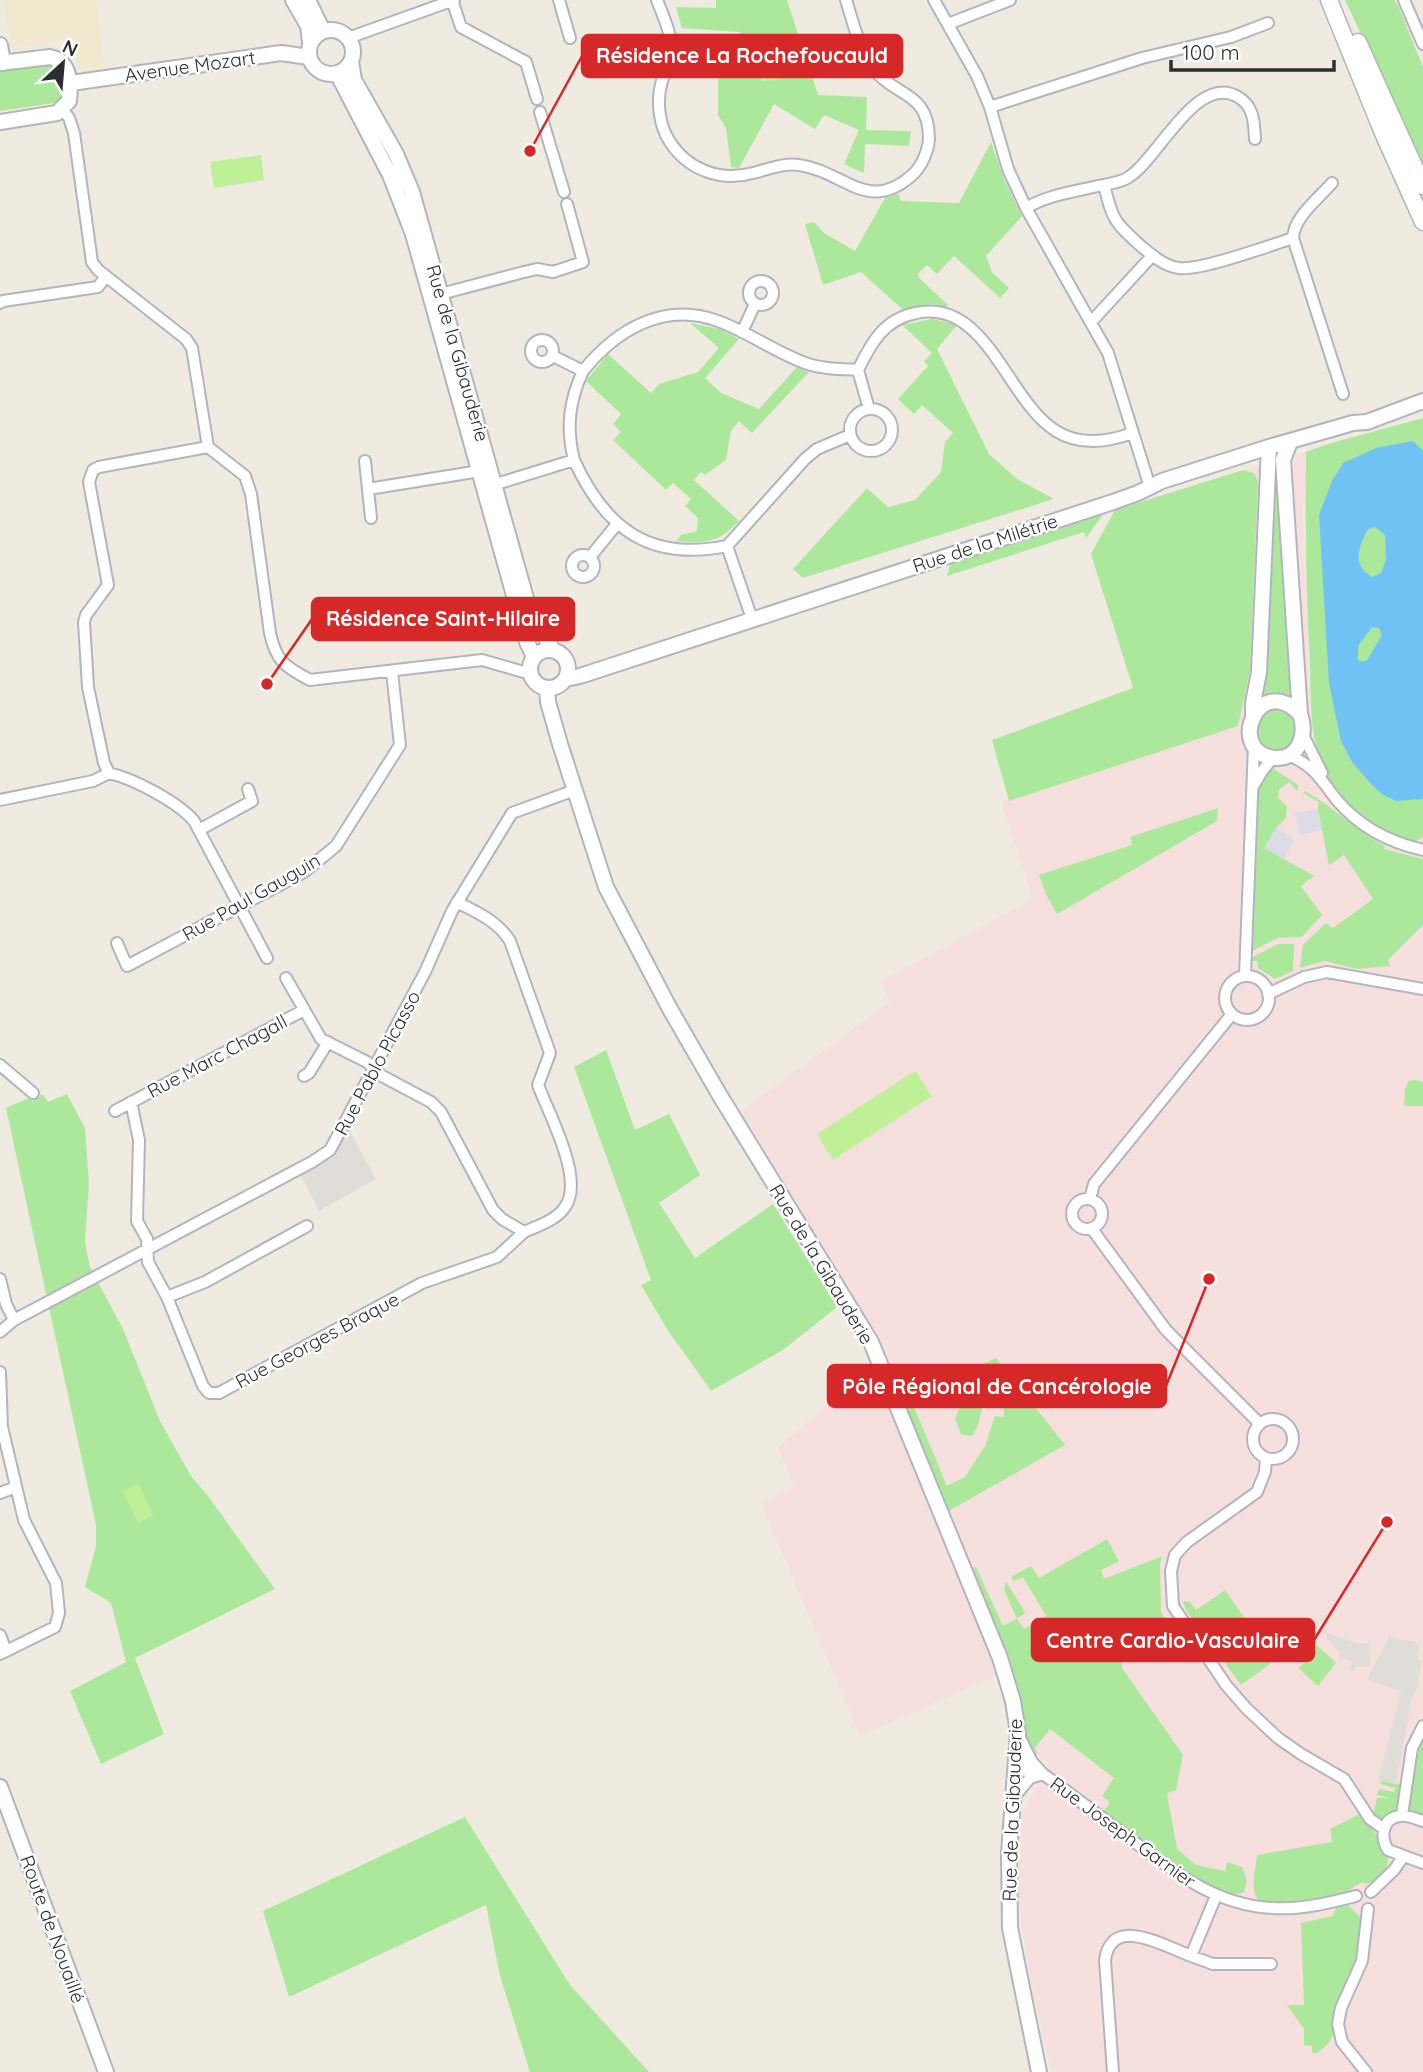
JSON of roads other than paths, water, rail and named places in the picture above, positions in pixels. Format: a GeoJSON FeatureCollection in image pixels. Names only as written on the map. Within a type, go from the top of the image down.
{"type":"FeatureCollection","features":[{"type":"Feature","properties":{"kind":"main road"},"geometry":{"type":"LineString","coordinates":[[1329,0],[1423,222]]}},
{"type":"Feature","properties":{"kind":"main road"},"geometry":{"type":"LineString","coordinates":[[1340,0],[1423,186]]}},
{"type":"Feature","properties":{"kind":"street"},"geometry":{"type":"LineString","coordinates":[[293,0],[308,26],[310,50],[317,69],[330,74],[337,73],[351,61],[353,49],[348,38],[337,30],[323,31]]}},
{"type":"Feature","properties":{"kind":"street"},"geometry":{"type":"LineString","coordinates":[[308,0],[323,31]]}},
{"type":"Feature","properties":{"kind":"street"},"geometry":{"type":"LineString","coordinates":[[348,38],[453,0],[461,27],[526,62],[537,99]]}},
{"type":"Feature","properties":{"kind":"street"},"geometry":{"type":"LineString","coordinates":[[559,0],[570,38]]}},
{"type":"Feature","properties":{"kind":"street"},"geometry":{"type":"LineString","coordinates":[[657,0],[671,45],[669,65],[659,89],[660,113],[669,141],[681,156],[705,172],[720,176],[751,174],[783,165],[796,165],[824,172],[861,190],[874,193],[887,191],[904,183],[922,163],[929,140],[927,127],[920,105],[914,98],[887,82],[868,60],[846,0]]}},
{"type":"Feature","properties":{"kind":"street"},"geometry":{"type":"LineString","coordinates":[[934,0],[977,76],[990,107],[1008,169],[1026,208],[1108,353],[1150,487]]}},
{"type":"Feature","properties":{"kind":"street"},"geometry":{"type":"LineString","coordinates":[[948,23],[1010,0]]}},
{"type":"Feature","properties":{"kind":"street"},"geometry":{"type":"LineString","coordinates":[[1404,0],[1423,44]]}},
{"type":"Feature","properties":{"kind":"street"},"geometry":{"type":"LineString","coordinates":[[990,107],[1142,58],[1231,37],[1268,23]]}},
{"type":"Feature","properties":{"kind":"street"},"geometry":{"type":"LineString","coordinates":[[310,50],[323,31]]}},
{"type":"Feature","properties":{"kind":"street"},"geometry":{"type":"LineString","coordinates":[[0,45],[1,63],[58,58],[71,83],[69,101],[57,113],[0,122]]}},
{"type":"Feature","properties":{"kind":"street","name":"Avenue Mozart"},"geometry":{"type":"LineString","coordinates":[[71,83],[310,50]]}},
{"type":"Feature","properties":{"kind":"street","name":"Rue de la Gibauderie"},"geometry":{"type":"LineString","coordinates":[[351,61],[354,80],[396,154],[412,192],[480,471],[489,486],[529,609],[553,650]]}},
{"type":"Feature","properties":{"kind":"street","name":"Rue de la Gibauderie"},"geometry":{"type":"LineString","coordinates":[[337,73],[367,128],[399,197],[436,295],[489,486],[527,642],[534,657]]}},
{"type":"Feature","properties":{"kind":"street"},"geometry":{"type":"LineString","coordinates":[[1026,208],[1040,199],[1123,180],[1133,174],[1188,112],[1202,99],[1216,92],[1230,93],[1247,104],[1254,120],[1255,139]]}},
{"type":"Feature","properties":{"kind":"street"},"geometry":{"type":"LineString","coordinates":[[62,109],[69,118],[74,133],[92,262],[106,276],[177,330],[192,348],[208,447],[245,477],[251,494],[270,633],[274,651],[281,661],[293,672],[310,680],[482,660],[531,674]]}},
{"type":"Feature","properties":{"kind":"street"},"geometry":{"type":"LineString","coordinates":[[540,112],[564,192]]}},
{"type":"Feature","properties":{"kind":"street"},"geometry":{"type":"LineString","coordinates":[[1332,183],[1298,221],[1293,230],[1293,239],[1343,394]]}},
{"type":"Feature","properties":{"kind":"street"},"geometry":{"type":"LineString","coordinates":[[1104,185],[1118,226],[1152,256],[1166,264],[1187,269],[1293,239]]}},
{"type":"Feature","properties":{"kind":"street"},"geometry":{"type":"LineString","coordinates":[[436,295],[537,269],[553,272],[583,262],[567,204]]}},
{"type":"Feature","properties":{"kind":"street"},"geometry":{"type":"LineString","coordinates":[[1091,322],[1152,256]]}},
{"type":"Feature","properties":{"kind":"street"},"geometry":{"type":"LineString","coordinates":[[0,303],[98,287],[106,276]]}},
{"type":"Feature","properties":{"kind":"street"},"geometry":{"type":"LineString","coordinates":[[742,332],[755,304]]}},
{"type":"Feature","properties":{"kind":"street"},"geometry":{"type":"LineString","coordinates":[[869,409],[858,370],[877,335],[892,321],[915,313],[936,312],[956,317],[975,332],[1037,413],[1054,430],[1077,440],[1091,441],[1133,433]]}},
{"type":"Feature","properties":{"kind":"street"},"geometry":{"type":"LineString","coordinates":[[850,435],[817,449],[805,459],[727,546],[693,550],[665,547],[641,538],[617,524],[599,506],[573,460],[568,424],[570,407],[583,372],[595,356],[622,332],[656,318],[678,315],[716,320],[805,363],[825,368],[858,370]]}},
{"type":"Feature","properties":{"kind":"street"},"geometry":{"type":"LineString","coordinates":[[553,356],[583,372]]}},
{"type":"Feature","properties":{"kind":"street","name":"Rue de la Milétrie"},"geometry":{"type":"LineString","coordinates":[[566,679],[1113,502],[1162,481],[1290,442],[1423,391]]}},
{"type":"Feature","properties":{"kind":"street","name":"Rue de la Milétrie"},"geometry":{"type":"LineString","coordinates":[[1351,417],[1367,422],[1423,404]]}},
{"type":"Feature","properties":{"kind":"street"},"geometry":{"type":"LineString","coordinates":[[869,409],[882,411],[891,421],[892,435],[889,442],[885,447],[871,452],[858,447],[850,435],[853,418],[860,412],[869,409]]}},
{"type":"Feature","properties":{"kind":"street"},"geometry":{"type":"LineString","coordinates":[[1289,755],[1300,743],[1304,724],[1300,714],[1283,460],[1290,442]]}},
{"type":"Feature","properties":{"kind":"street"},"geometry":{"type":"LineString","coordinates":[[109,773],[104,762],[86,670],[84,622],[86,615],[108,585],[90,476],[99,467],[208,447]]}},
{"type":"Feature","properties":{"kind":"street"},"geometry":{"type":"LineString","coordinates":[[1269,447],[1276,453],[1279,461],[1282,525],[1287,536]]}},
{"type":"Feature","properties":{"kind":"street"},"geometry":{"type":"LineString","coordinates":[[1245,976],[1254,746],[1249,733],[1259,672],[1269,447]]}},
{"type":"Feature","properties":{"kind":"street"},"geometry":{"type":"LineString","coordinates":[[489,486],[573,460]]}},
{"type":"Feature","properties":{"kind":"street"},"geometry":{"type":"LineString","coordinates":[[365,461],[371,518]]}},
{"type":"Feature","properties":{"kind":"street"},"geometry":{"type":"LineString","coordinates":[[368,489],[480,471]]}},
{"type":"Feature","properties":{"kind":"street"},"geometry":{"type":"LineString","coordinates":[[590,557],[617,524]]}},
{"type":"Feature","properties":{"kind":"street"},"geometry":{"type":"LineString","coordinates":[[727,546],[751,619]]}},
{"type":"Feature","properties":{"kind":"street"},"geometry":{"type":"LineString","coordinates":[[553,650],[561,654],[567,663],[566,679],[547,688],[537,684],[531,674],[531,663],[539,653],[553,650]]}},
{"type":"Feature","properties":{"kind":"street","name":"Rue de la Milétrie"},"geometry":{"type":"LineString","coordinates":[[567,663],[616,663]]}},
{"type":"Feature","properties":{"kind":"street","name":"Rue Paul Gauguin"},"geometry":{"type":"LineString","coordinates":[[117,943],[127,966],[304,872],[327,854],[342,838],[400,745],[392,672]]}},
{"type":"Feature","properties":{"kind":"street","name":"Rue de la Gibauderie"},"geometry":{"type":"LineString","coordinates":[[547,688],[548,702],[606,887],[670,1009],[719,1094],[879,1359],[1000,1658],[1013,1701],[1022,1764],[1014,1798],[1008,1864],[1010,1928],[1040,2072]]}},
{"type":"Feature","properties":{"kind":"street"},"geometry":{"type":"LineString","coordinates":[[1253,715],[1260,708],[1277,701],[1286,703],[1300,714]]}},
{"type":"Feature","properties":{"kind":"street"},"geometry":{"type":"LineString","coordinates":[[1303,735],[1329,789]]}},
{"type":"Feature","properties":{"kind":"street"},"geometry":{"type":"LineString","coordinates":[[1254,746],[1273,758],[1289,755],[1310,765],[1346,810],[1368,829],[1396,843],[1423,850]]}},
{"type":"Feature","properties":{"kind":"street"},"geometry":{"type":"LineString","coordinates":[[1253,787],[1273,758]]}},
{"type":"Feature","properties":{"kind":"street"},"geometry":{"type":"LineString","coordinates":[[0,800],[93,781],[109,773],[123,776],[180,808],[188,814],[199,830],[267,958]]}},
{"type":"Feature","properties":{"kind":"street"},"geometry":{"type":"LineString","coordinates":[[199,830],[252,801],[248,789]]}},
{"type":"Feature","properties":{"kind":"street","name":"Rue Pablo Picasso"},"geometry":{"type":"LineString","coordinates":[[0,1332],[14,1320],[320,1158],[337,1140],[425,972],[457,902],[512,813],[575,790]]}},
{"type":"Feature","properties":{"kind":"street"},"geometry":{"type":"LineString","coordinates":[[457,902],[493,921],[502,929],[509,941],[550,1054],[538,1085],[572,1178],[571,1197],[559,1215],[524,1232]]}},
{"type":"Feature","properties":{"kind":"street"},"geometry":{"type":"LineString","coordinates":[[1268,994],[1304,977],[1327,972],[1423,989]]}},
{"type":"Feature","properties":{"kind":"street"},"geometry":{"type":"LineString","coordinates":[[1245,976],[1257,979],[1268,994],[1267,1007],[1259,1016],[1246,1020],[1232,1014],[1226,1003],[1227,990],[1234,980],[1245,976]]}},
{"type":"Feature","properties":{"kind":"street","name":"Rue Marc Chagall"},"geometry":{"type":"LineString","coordinates":[[286,978],[321,1039],[367,1062],[383,1076],[431,1102],[441,1112],[493,1210],[502,1219],[524,1232]]}},
{"type":"Feature","properties":{"kind":"street","name":"Rue Marc Chagall"},"geometry":{"type":"LineString","coordinates":[[115,1111],[304,1010]]}},
{"type":"Feature","properties":{"kind":"street"},"geometry":{"type":"LineString","coordinates":[[1090,1199],[1094,1184],[1232,1014]]}},
{"type":"Feature","properties":{"kind":"street"},"geometry":{"type":"LineString","coordinates":[[304,1076],[309,1073],[328,1042]]}},
{"type":"Feature","properties":{"kind":"street"},"geometry":{"type":"LineString","coordinates":[[0,1065],[33,1093]]}},
{"type":"Feature","properties":{"kind":"street","name":"Rue Marc Chagall"},"geometry":{"type":"LineString","coordinates":[[131,1102],[139,1140],[138,1221],[147,1239],[148,1249]]}},
{"type":"Feature","properties":{"kind":"street"},"geometry":{"type":"LineString","coordinates":[[1092,1229],[1100,1223],[1102,1213],[1099,1205],[1090,1199],[1076,1203],[1072,1215],[1079,1227],[1092,1229],[1166,1330],[1259,1424]]}},
{"type":"Feature","properties":{"kind":"street"},"geometry":{"type":"LineString","coordinates":[[167,1297],[205,1282],[307,1226]]}},
{"type":"Feature","properties":{"kind":"street","name":"Rue Georges Braque"},"geometry":{"type":"LineString","coordinates":[[148,1249],[148,1262],[167,1297],[203,1386],[209,1392],[219,1393],[422,1283],[497,1257],[524,1232]]}},
{"type":"Feature","properties":{"kind":"street"},"geometry":{"type":"LineString","coordinates":[[0,1279],[6,1304],[14,1320]]}},
{"type":"Feature","properties":{"kind":"street"},"geometry":{"type":"LineString","coordinates":[[0,1372],[2,1427],[24,1520],[56,1583],[59,1613],[55,1627],[3,1653],[0,1635]]}},
{"type":"Feature","properties":{"kind":"street"},"geometry":{"type":"LineString","coordinates":[[1269,1420],[1280,1421],[1292,1434],[1291,1446],[1284,1455],[1266,1458],[1259,1454],[1254,1445],[1254,1434],[1259,1424],[1269,1420]]}},
{"type":"Feature","properties":{"kind":"street"},"geometry":{"type":"LineString","coordinates":[[1266,1458],[1265,1472],[1258,1492],[1187,1542],[1175,1555],[1171,1571],[1173,1606],[1219,1674],[1246,1708],[1301,1755],[1344,1779],[1370,1819],[1384,1829]]}},
{"type":"Feature","properties":{"kind":"street"},"geometry":{"type":"LineString","coordinates":[[0,1493],[16,1487]]}},
{"type":"Feature","properties":{"kind":"street"},"geometry":{"type":"LineString","coordinates":[[1402,1815],[1412,1748],[1423,1726]]}},
{"type":"Feature","properties":{"kind":"street"},"geometry":{"type":"LineString","coordinates":[[1022,1764],[1043,1774]]}},
{"type":"Feature","properties":{"kind":"street","name":"Rue Joseph Garnier"},"geometry":{"type":"LineString","coordinates":[[1022,1764],[1043,1774],[1186,1881],[1216,1896],[1247,1905],[1292,1909],[1356,1896]]}},
{"type":"Feature","properties":{"kind":"street"},"geometry":{"type":"LineString","coordinates":[[1014,1798],[1030,1778],[1043,1774]]}},
{"type":"Feature","properties":{"kind":"street","name":"Route de Nouaillé"},"geometry":{"type":"LineString","coordinates":[[0,1787],[106,2072]]}},
{"type":"Feature","properties":{"kind":"street"},"geometry":{"type":"LineString","coordinates":[[1423,1821],[1402,1815],[1387,1822],[1384,1829],[1384,1844],[1388,1850],[1423,1863]]}},
{"type":"Feature","properties":{"kind":"street"},"geometry":{"type":"LineString","coordinates":[[1371,1892],[1394,1870],[1403,1857]]}},
{"type":"Feature","properties":{"kind":"street"},"geometry":{"type":"LineString","coordinates":[[1191,1956],[1216,1896]]}},
{"type":"Feature","properties":{"kind":"street"},"geometry":{"type":"LineString","coordinates":[[1366,2072],[1342,2042],[1338,2024],[1362,1961],[1368,1909]]}},
{"type":"Feature","properties":{"kind":"street"},"geometry":{"type":"LineString","coordinates":[[1113,2072],[1105,1960],[1109,1944],[1116,1938],[1132,1935],[1213,1964],[1271,1964]]}},
{"type":"Feature","properties":{"kind":"water"},"geometry":{"type":"Polygon","coordinates":[[[1413,441],[1423,451],[1423,799],[1396,801],[1383,795],[1352,762],[1341,741],[1329,683],[1319,515],[1332,481],[1343,463],[1376,448],[1413,441]],[[1375,527],[1368,529],[1359,555],[1361,567],[1372,577],[1381,573],[1386,560],[1385,535],[1375,527]],[[1372,627],[1358,646],[1358,660],[1362,662],[1367,660],[1382,635],[1379,628],[1372,627]]]}},
{"type":"Feature","properties":{"kind":"place","name":"Résidence La Rochefoucauld"},"geometry":{"type":"Point","coordinates":[530,151]}},
{"type":"Feature","properties":{"kind":"place","name":"Résidence Saint-Hilaire"},"geometry":{"type":"Point","coordinates":[267,684]}},
{"type":"Feature","properties":{"kind":"place","name":"Pôle Régional de Cancérologie"},"geometry":{"type":"Point","coordinates":[1209,1279]}},
{"type":"Feature","properties":{"kind":"place","name":"Centre Cardio-Vasculaire"},"geometry":{"type":"Point","coordinates":[1387,1522]}}]}
